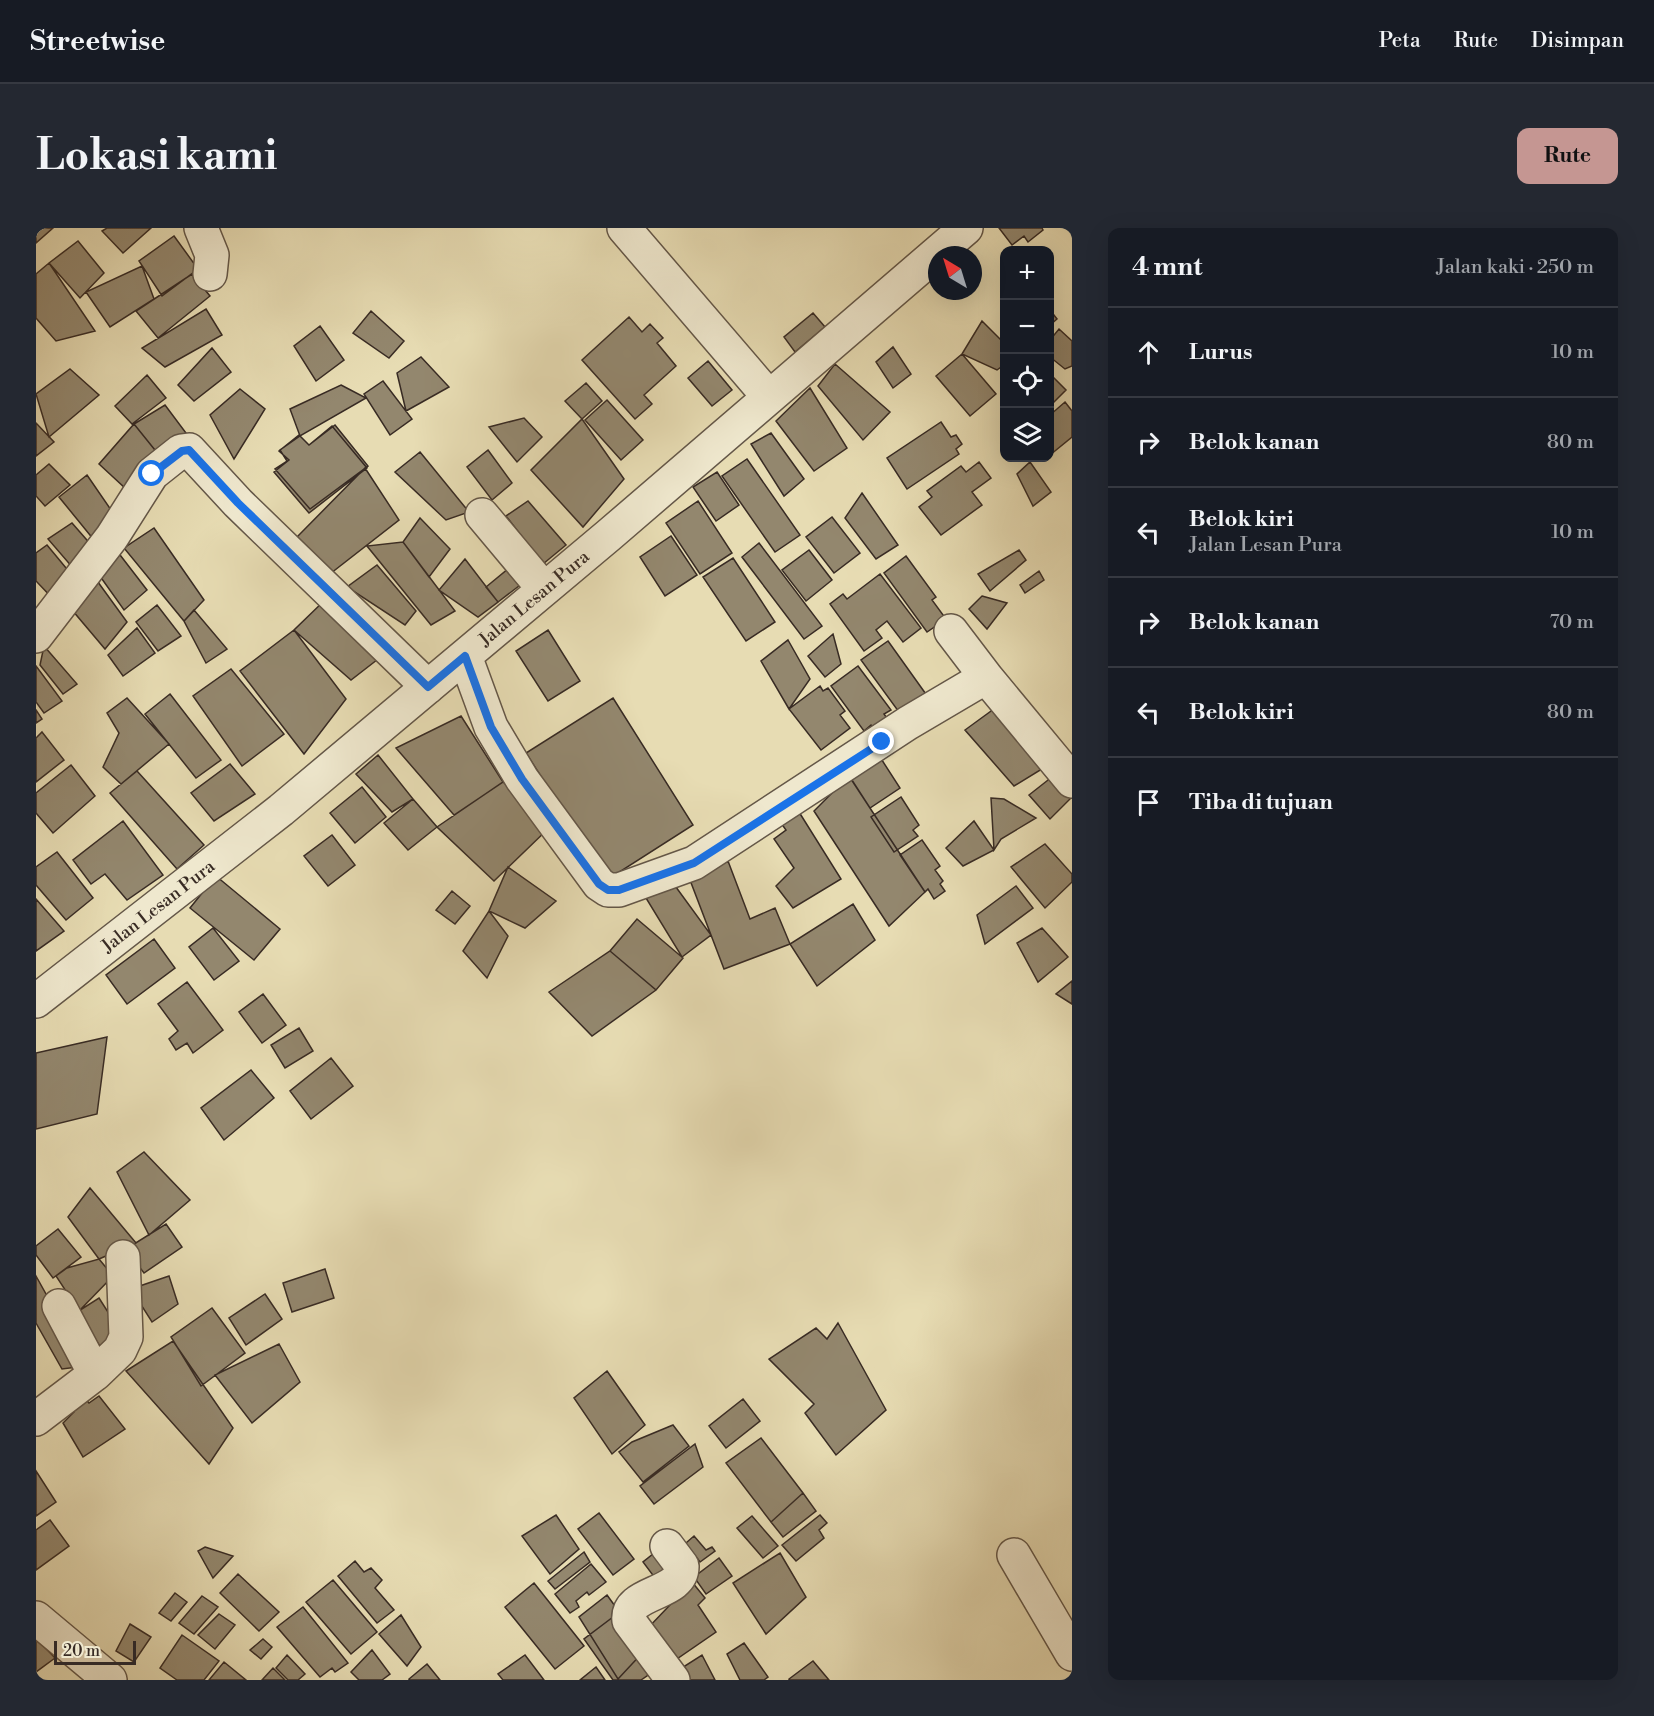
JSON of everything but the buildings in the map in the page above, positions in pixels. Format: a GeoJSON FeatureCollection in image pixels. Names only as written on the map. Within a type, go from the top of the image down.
{"type":"FeatureCollection","features":[{"type":"Feature","properties":{"kind":"street"},"geometry":{"type":"LineString","coordinates":[[201,228],[212,255],[210,274]]}},
{"type":"Feature","properties":{"kind":"street"},"geometry":{"type":"LineString","coordinates":[[624,228],[770,397]]}},
{"type":"Feature","properties":{"kind":"street","name":"Jalan Lesan Pura"},"geometry":{"type":"LineString","coordinates":[[36,1002],[281,810],[544,590],[966,228]]}},
{"type":"Feature","properties":{"kind":"street"},"geometry":{"type":"LineString","coordinates":[[36,636],[112,537],[152,474],[182,451],[189,450],[238,503],[428,687]]}},
{"type":"Feature","properties":{"kind":"street"},"geometry":{"type":"LineString","coordinates":[[482,515],[544,590]]}},
{"type":"Feature","properties":{"kind":"street"},"geometry":{"type":"LineString","coordinates":[[951,631],[1072,781]]}},
{"type":"Feature","properties":{"kind":"street"},"geometry":{"type":"LineString","coordinates":[[465,656],[491,727],[516,770],[599,884],[608,890],[619,890],[694,863],[908,723],[986,677]]}},
{"type":"Feature","properties":{"kind":"street"},"geometry":{"type":"LineString","coordinates":[[36,1419],[95,1374],[120,1350],[126,1337],[123,1257]]}},
{"type":"Feature","properties":{"kind":"street"},"geometry":{"type":"LineString","coordinates":[[59,1306],[95,1374]]}},
{"type":"Feature","properties":{"kind":"street"},"geometry":{"type":"LineString","coordinates":[[667,1546],[682,1566],[680,1574],[666,1588],[634,1604],[628,1614],[629,1621],[673,1680]]}},
{"type":"Feature","properties":{"kind":"street"},"geometry":{"type":"LineString","coordinates":[[1014,1555],[1072,1654]]}},
{"type":"Feature","properties":{"kind":"street"},"geometry":{"type":"LineString","coordinates":[[36,1618],[110,1680]]}},
{"type":"Feature","properties":{"kind":"route"},"geometry":{"type":"LineString","coordinates":[[152,474],[182,451],[189,450],[238,503],[428,687],[465,656],[491,727],[522,779],[599,884],[608,890],[619,890],[694,863],[784,802],[882,742]]}}]}
